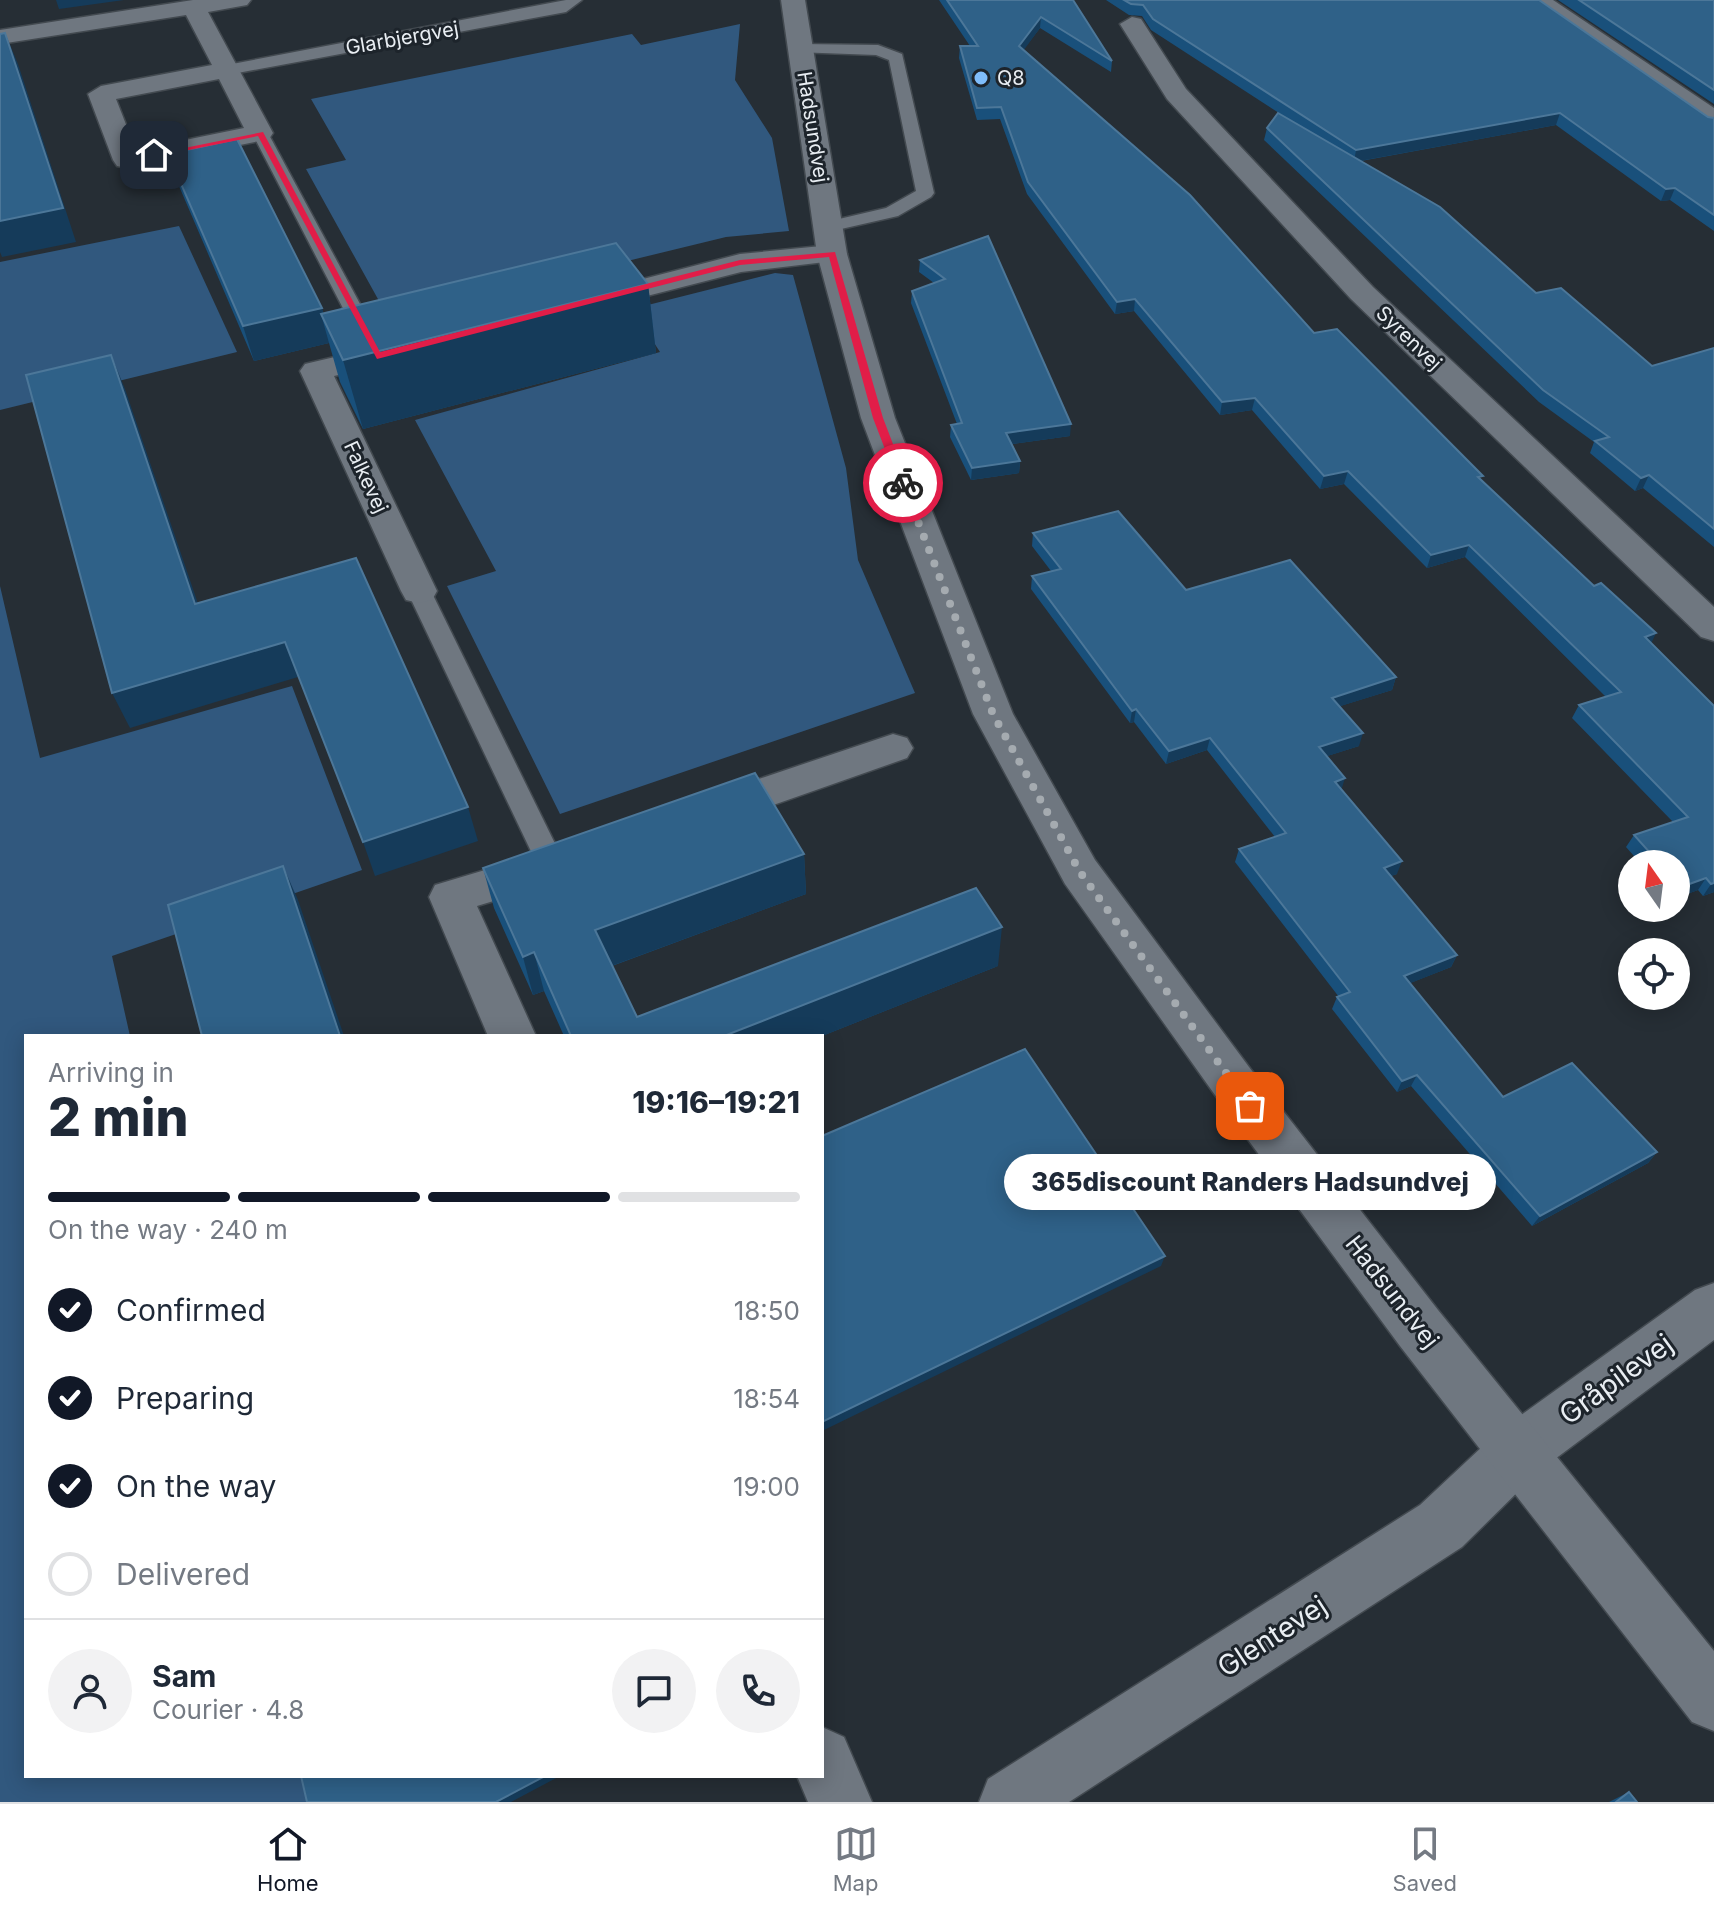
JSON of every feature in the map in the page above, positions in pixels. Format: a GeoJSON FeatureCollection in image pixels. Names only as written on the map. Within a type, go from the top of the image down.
{"type":"FeatureCollection","features":[{"type":"Feature","properties":{"kind":"street"},"geometry":{"type":"LineString","coordinates":[[0,37],[239,0]]}},
{"type":"Feature","properties":{"kind":"street","name":"Hadsundvej"},"geometry":{"type":"LineString","coordinates":[[793,0],[830,240],[878,418],[993,714],[1080,872],[1353,1242],[1714,1700]]}},
{"type":"Feature","properties":{"kind":"street"},"geometry":{"type":"LineString","coordinates":[[1537,0],[1714,120]]}},
{"type":"Feature","properties":{"kind":"street"},"geometry":{"type":"LineString","coordinates":[[194,7],[227,70],[260,133],[127,160],[101,94],[227,70]]}},
{"type":"Feature","properties":{"kind":"street","name":"Syrenvej"},"geometry":{"type":"LineString","coordinates":[[1132,24],[1176,94],[1362,293],[1714,628]]}},
{"type":"Feature","properties":{"kind":"street"},"geometry":{"type":"LineString","coordinates":[[557,310],[830,240]]}},
{"type":"Feature","properties":{"kind":"street"},"geometry":{"type":"LineString","coordinates":[[377,356],[422,345]]}},
{"type":"Feature","properties":{"kind":"street","name":"Falkevej"},"geometry":{"type":"LineString","coordinates":[[377,356],[316,371],[419,591]]}},
{"type":"Feature","properties":{"kind":"street"},"geometry":{"type":"LineString","coordinates":[[671,825],[893,748]]}},
{"type":"Feature","properties":{"kind":"street"},"geometry":{"type":"LineString","coordinates":[[511,1034],[451,897],[597,851]]}},
{"type":"Feature","properties":{"kind":"street","name":"Gråpilevej"},"geometry":{"type":"LineString","coordinates":[[1519,1451],[1714,1308]]}},
{"type":"Feature","properties":{"kind":"street","name":"Glentevej"},"geometry":{"type":"LineString","coordinates":[[1011,1802],[1441,1526],[1519,1451]]}},
{"type":"Feature","properties":{"kind":"street"},"geometry":{"type":"LineString","coordinates":[[824,1764],[840,1802]]}},
{"type":"Feature","properties":{"kind":"lane","name":"Glarbjergvej"},"geometry":{"type":"LineString","coordinates":[[227,70],[566,7],[575,0]]}},
{"type":"Feature","properties":{"kind":"lane"},"geometry":{"type":"LineString","coordinates":[[801,49],[878,50],[896,57],[925,193],[830,240]]}},
{"type":"Feature","properties":{"kind":"lane"},"geometry":{"type":"LineString","coordinates":[[260,133],[377,356]]}},
{"type":"Feature","properties":{"kind":"lane","name":"Falkevej"},"geometry":{"type":"LineString","coordinates":[[419,591],[552,866]]}},
{"type":"Feature","properties":{"kind":"shaded area"},"geometry":{"type":"Polygon","coordinates":[[[740,24],[735,80],[772,138],[789,231],[726,237],[389,319],[306,169],[346,160],[311,99],[632,34],[641,45],[740,24]]]}},
{"type":"Feature","properties":{"kind":"shaded area"},"geometry":{"type":"Polygon","coordinates":[[[179,226],[237,352],[0,410],[0,262],[179,226]]]}},
{"type":"Feature","properties":{"kind":"shaded area"},"geometry":{"type":"Polygon","coordinates":[[[775,273],[793,275],[846,468],[858,560],[915,693],[560,814],[447,586],[496,571],[415,420],[660,352],[632,309],[775,273]]]}},
{"type":"Feature","properties":{"kind":"shaded area"},"geometry":{"type":"Polygon","coordinates":[[[0,586],[40,758],[292,686],[362,870],[112,956],[130,1034],[24,1034],[24,1778],[307,1778],[313,1802],[0,1802],[0,586]]]}},
{"type":"Feature","properties":{"kind":"building"},"geometry":{"type":"Polygon","coordinates":[[[947,0],[1073,0],[1112,61],[1041,17],[1019,46],[1190,195],[1314,333],[1337,329],[1483,476],[1478,477],[1594,586],[1601,583],[1656,633],[1645,637],[1714,706],[1714,883],[1711,884],[1706,878],[1690,884],[1690,850],[1647,850],[1634,835],[1688,817],[1579,705],[1621,692],[1469,545],[1431,555],[1348,471],[1324,476],[1255,398],[1222,402],[1135,299],[1117,302],[1028,182],[1001,107],[977,108],[960,46],[978,46],[947,0]]]}},
{"type":"Feature","properties":{"kind":"building"},"geometry":{"type":"Polygon","coordinates":[[[1124,0],[1539,0],[1708,117],[1714,118],[1714,215],[1675,188],[1666,189],[1560,113],[1356,150],[1153,19],[1143,5],[1124,0]]]}},
{"type":"Feature","properties":{"kind":"building"},"geometry":{"type":"Polygon","coordinates":[[[1579,0],[1714,0],[1714,90],[1579,0]]]}},
{"type":"Feature","properties":{"kind":"building"},"geometry":{"type":"Polygon","coordinates":[[[5,33],[63,208],[0,221],[0,34],[5,33]]]}},
{"type":"Feature","properties":{"kind":"building"},"geometry":{"type":"Polygon","coordinates":[[[1278,113],[1440,207],[1536,293],[1561,288],[1652,366],[1714,348],[1714,529],[1649,475],[1641,478],[1595,441],[1609,437],[1543,390],[1267,128],[1278,113]]]}},
{"type":"Feature","properties":{"kind":"building"},"geometry":{"type":"Polygon","coordinates":[[[237,139],[322,308],[243,326],[168,154],[237,139]]]}},
{"type":"Feature","properties":{"kind":"building"},"geometry":{"type":"Polygon","coordinates":[[[988,236],[1071,424],[1006,433],[1020,461],[972,468],[951,425],[962,423],[912,291],[945,279],[920,260],[988,236]]]}},
{"type":"Feature","properties":{"kind":"building"},"geometry":{"type":"Polygon","coordinates":[[[616,243],[648,284],[343,360],[321,314],[616,243]]]}},
{"type":"Feature","properties":{"kind":"building"},"geometry":{"type":"Polygon","coordinates":[[[111,355],[195,604],[356,558],[468,807],[363,842],[285,642],[112,693],[26,375],[111,355]]]}},
{"type":"Feature","properties":{"kind":"building"},"geometry":{"type":"Polygon","coordinates":[[[1118,511],[1186,590],[1290,560],[1396,677],[1332,698],[1363,733],[1319,747],[1345,778],[1335,782],[1402,861],[1384,868],[1457,955],[1404,976],[1503,1097],[1572,1063],[1657,1152],[1540,1216],[1417,1075],[1402,1081],[1337,997],[1350,992],[1239,849],[1286,833],[1210,738],[1169,751],[1136,709],[1132,711],[1032,576],[1061,569],[1033,533],[1118,511]]]}},
{"type":"Feature","properties":{"kind":"building"},"geometry":{"type":"Polygon","coordinates":[[[755,773],[804,854],[595,930],[637,1017],[976,888],[1002,927],[729,1034],[570,1034],[534,952],[523,957],[483,868],[755,773]]]}},
{"type":"Feature","properties":{"kind":"building"},"geometry":{"type":"Polygon","coordinates":[[[283,866],[339,1034],[201,1034],[168,905],[283,866]]]}},
{"type":"Feature","properties":{"kind":"building"},"geometry":{"type":"Polygon","coordinates":[[[1025,1049],[1165,1256],[824,1421],[824,1135],[1025,1049]]]}},
{"type":"Feature","properties":{"kind":"building"},"geometry":{"type":"Polygon","coordinates":[[[301,1778],[541,1778],[496,1802],[307,1802],[301,1778]]]}},
{"type":"Feature","properties":{"kind":"building"},"geometry":{"type":"Polygon","coordinates":[[[1629,1792],[1637,1802],[1616,1802],[1629,1792]]]}},
{"type":"Feature","properties":{"kind":"way so far"},"geometry":{"type":"LineString","coordinates":[[903,483],[993,714],[1080,872],[1250,1106]]}},
{"type":"Feature","properties":{"kind":"place","name":"Q8"},"geometry":{"type":"Point","coordinates":[981,78]}},
{"type":"Feature","properties":{"kind":"place","name":"365discount Randers Hadsundvej"},"geometry":{"type":"Point","coordinates":[1250,1106]}},
{"type":"Feature","properties":{"kind":"route"},"geometry":{"type":"LineString","coordinates":[[154,155],[260,133],[377,356],[740,263],[832,254],[878,418],[903,483]]}}]}
